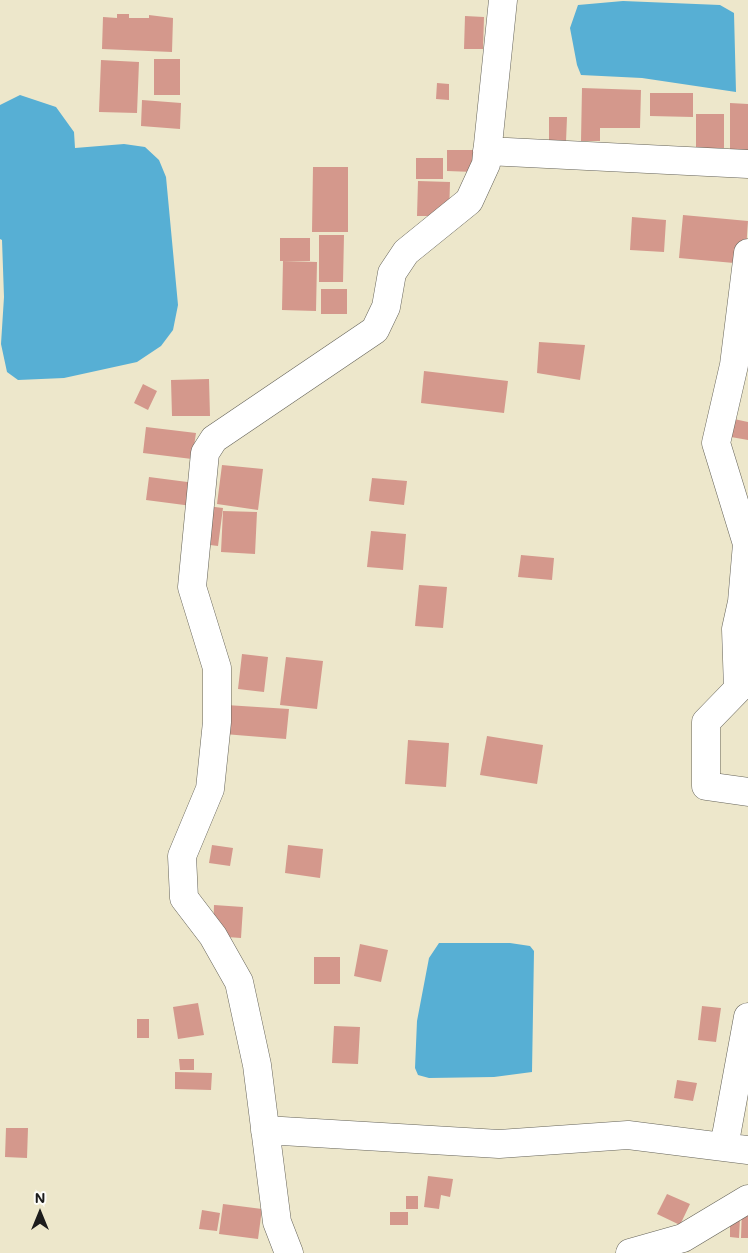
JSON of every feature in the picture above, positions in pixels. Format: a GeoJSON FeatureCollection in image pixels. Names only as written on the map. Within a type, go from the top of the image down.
{"type":"FeatureCollection","features":[{"type":"Feature","properties":{"kind":"street"},"geometry":{"type":"LineString","coordinates":[[289,1253],[277,1222],[257,1065],[239,982],[207,928],[184,898],[182,856],[210,789],[217,722],[217,668],[192,587],[205,453],[214,439],[375,330],[386,307],[392,272],[406,252],[469,201],[486,164],[503,0]]}},
{"type":"Feature","properties":{"kind":"street"},"geometry":{"type":"LineString","coordinates":[[487,151],[748,164]]}},
{"type":"Feature","properties":{"kind":"street"},"geometry":{"type":"LineString","coordinates":[[748,253],[734,365],[716,443],[747,544],[742,602],[736,629],[738,689],[706,722],[706,786],[748,792]]}},
{"type":"Feature","properties":{"kind":"street"},"geometry":{"type":"LineString","coordinates":[[265,1130],[499,1144],[628,1136],[736,1149],[748,1017]]}},
{"type":"Feature","properties":{"kind":"street"},"geometry":{"type":"LineString","coordinates":[[630,1253],[683,1238],[748,1199]]}},
{"type":"Feature","properties":{"kind":"water"},"geometry":{"type":"Polygon","coordinates":[[[623,1],[720,5],[734,13],[736,92],[642,78],[581,75],[577,65],[570,28],[578,5],[623,1]]]}},
{"type":"Feature","properties":{"kind":"water"},"geometry":{"type":"Polygon","coordinates":[[[20,95],[56,107],[74,132],[75,148],[124,144],[145,147],[159,160],[166,177],[178,305],[173,330],[161,346],[137,362],[64,378],[18,380],[7,372],[1,344],[4,297],[2,240],[0,239],[0,105],[20,95]]]}},
{"type":"Feature","properties":{"kind":"water"},"geometry":{"type":"Polygon","coordinates":[[[439,943],[510,943],[530,946],[534,951],[532,1072],[494,1077],[429,1078],[418,1075],[415,1068],[417,1021],[429,958],[439,943]]]}},
{"type":"Feature","properties":{"kind":"building"},"geometry":{"type":"Polygon","coordinates":[[[117,14],[129,14],[129,18],[149,18],[149,15],[173,18],[172,52],[102,49],[103,17],[117,18],[117,14]]]}},
{"type":"Feature","properties":{"kind":"building"},"geometry":{"type":"Polygon","coordinates":[[[465,16],[484,17],[483,49],[464,49],[465,16]]]}},
{"type":"Feature","properties":{"kind":"building"},"geometry":{"type":"Polygon","coordinates":[[[154,59],[180,59],[180,95],[154,95],[154,59]]]}},
{"type":"Feature","properties":{"kind":"building"},"geometry":{"type":"Polygon","coordinates":[[[101,60],[139,62],[137,113],[99,112],[101,60]]]}},
{"type":"Feature","properties":{"kind":"building"},"geometry":{"type":"Polygon","coordinates":[[[437,83],[449,84],[449,100],[436,99],[437,83]]]}},
{"type":"Feature","properties":{"kind":"building"},"geometry":{"type":"Polygon","coordinates":[[[582,88],[641,90],[640,128],[600,128],[600,141],[581,141],[582,88]]]}},
{"type":"Feature","properties":{"kind":"building"},"geometry":{"type":"Polygon","coordinates":[[[650,93],[693,93],[693,117],[650,116],[650,93]]]}},
{"type":"Feature","properties":{"kind":"building"},"geometry":{"type":"Polygon","coordinates":[[[142,100],[181,103],[180,129],[141,126],[142,100]]]}},
{"type":"Feature","properties":{"kind":"building"},"geometry":{"type":"Polygon","coordinates":[[[730,103],[748,104],[748,153],[730,153],[730,103]]]}},
{"type":"Feature","properties":{"kind":"building"},"geometry":{"type":"Polygon","coordinates":[[[696,114],[724,114],[724,148],[696,148],[696,114]]]}},
{"type":"Feature","properties":{"kind":"building"},"geometry":{"type":"Polygon","coordinates":[[[549,117],[567,117],[566,142],[549,142],[549,117]]]}},
{"type":"Feature","properties":{"kind":"building"},"geometry":{"type":"Polygon","coordinates":[[[447,150],[474,150],[474,172],[447,171],[447,150]]]}},
{"type":"Feature","properties":{"kind":"building"},"geometry":{"type":"Polygon","coordinates":[[[416,158],[443,158],[443,179],[416,179],[416,158]]]}},
{"type":"Feature","properties":{"kind":"building"},"geometry":{"type":"Polygon","coordinates":[[[313,167],[348,167],[348,232],[312,232],[313,167]]]}},
{"type":"Feature","properties":{"kind":"building"},"geometry":{"type":"Polygon","coordinates":[[[418,181],[450,182],[449,216],[417,216],[418,181]]]}},
{"type":"Feature","properties":{"kind":"building"},"geometry":{"type":"Polygon","coordinates":[[[683,215],[748,221],[745,264],[679,258],[683,215]]]}},
{"type":"Feature","properties":{"kind":"building"},"geometry":{"type":"Polygon","coordinates":[[[632,217],[666,220],[664,252],[630,250],[632,217]]]}},
{"type":"Feature","properties":{"kind":"building"},"geometry":{"type":"Polygon","coordinates":[[[319,235],[344,235],[343,282],[319,282],[319,235]]]}},
{"type":"Feature","properties":{"kind":"building"},"geometry":{"type":"Polygon","coordinates":[[[280,238],[310,238],[310,261],[280,261],[280,238]]]}},
{"type":"Feature","properties":{"kind":"building"},"geometry":{"type":"Polygon","coordinates":[[[283,261],[317,262],[316,311],[282,310],[283,261]]]}},
{"type":"Feature","properties":{"kind":"building"},"geometry":{"type":"Polygon","coordinates":[[[321,289],[347,289],[347,314],[321,314],[321,289]]]}},
{"type":"Feature","properties":{"kind":"building"},"geometry":{"type":"Polygon","coordinates":[[[539,342],[585,345],[580,380],[537,373],[539,342]]]}},
{"type":"Feature","properties":{"kind":"building"},"geometry":{"type":"Polygon","coordinates":[[[424,371],[508,381],[504,413],[421,403],[424,371]]]}},
{"type":"Feature","properties":{"kind":"building"},"geometry":{"type":"Polygon","coordinates":[[[209,379],[210,416],[172,416],[171,380],[209,379]]]}},
{"type":"Feature","properties":{"kind":"building"},"geometry":{"type":"Polygon","coordinates":[[[143,384],[157,391],[148,410],[134,403],[143,384]]]}},
{"type":"Feature","properties":{"kind":"building"},"geometry":{"type":"Polygon","coordinates":[[[734,419],[748,422],[748,440],[731,437],[734,419]]]}},
{"type":"Feature","properties":{"kind":"building"},"geometry":{"type":"Polygon","coordinates":[[[146,427],[196,433],[192,459],[143,453],[146,427]]]}},
{"type":"Feature","properties":{"kind":"building"},"geometry":{"type":"Polygon","coordinates":[[[222,465],[263,469],[258,510],[217,504],[222,465]]]}},
{"type":"Feature","properties":{"kind":"building"},"geometry":{"type":"Polygon","coordinates":[[[149,477],[195,483],[192,506],[146,500],[149,477]]]}},
{"type":"Feature","properties":{"kind":"building"},"geometry":{"type":"Polygon","coordinates":[[[372,478],[407,481],[404,505],[369,501],[372,478]]]}},
{"type":"Feature","properties":{"kind":"building"},"geometry":{"type":"Polygon","coordinates":[[[207,506],[223,508],[218,546],[202,544],[207,506]]]}},
{"type":"Feature","properties":{"kind":"building"},"geometry":{"type":"Polygon","coordinates":[[[223,511],[257,512],[255,554],[221,552],[223,511]]]}},
{"type":"Feature","properties":{"kind":"building"},"geometry":{"type":"Polygon","coordinates":[[[371,531],[406,534],[403,570],[367,567],[371,531]]]}},
{"type":"Feature","properties":{"kind":"building"},"geometry":{"type":"Polygon","coordinates":[[[521,555],[554,558],[552,580],[518,577],[521,555]]]}},
{"type":"Feature","properties":{"kind":"building"},"geometry":{"type":"Polygon","coordinates":[[[419,585],[447,587],[443,628],[415,626],[419,585]]]}},
{"type":"Feature","properties":{"kind":"building"},"geometry":{"type":"Polygon","coordinates":[[[242,654],[268,657],[264,692],[238,689],[242,654]]]}},
{"type":"Feature","properties":{"kind":"building"},"geometry":{"type":"Polygon","coordinates":[[[286,657],[323,661],[317,709],[280,705],[286,657]]]}},
{"type":"Feature","properties":{"kind":"building"},"geometry":{"type":"Polygon","coordinates":[[[226,705],[289,709],[286,739],[224,734],[226,705]]]}},
{"type":"Feature","properties":{"kind":"building"},"geometry":{"type":"Polygon","coordinates":[[[487,736],[543,745],[537,784],[480,775],[487,736]]]}},
{"type":"Feature","properties":{"kind":"building"},"geometry":{"type":"Polygon","coordinates":[[[408,740],[449,743],[446,787],[405,784],[408,740]]]}},
{"type":"Feature","properties":{"kind":"building"},"geometry":{"type":"Polygon","coordinates":[[[212,845],[233,848],[230,866],[209,863],[212,845]]]}},
{"type":"Feature","properties":{"kind":"building"},"geometry":{"type":"Polygon","coordinates":[[[288,845],[323,849],[320,878],[285,873],[288,845]]]}},
{"type":"Feature","properties":{"kind":"building"},"geometry":{"type":"Polygon","coordinates":[[[214,905],[243,907],[241,938],[213,936],[214,905]]]}},
{"type":"Feature","properties":{"kind":"building"},"geometry":{"type":"Polygon","coordinates":[[[360,944],[388,950],[381,982],[354,976],[360,944]]]}},
{"type":"Feature","properties":{"kind":"building"},"geometry":{"type":"Polygon","coordinates":[[[314,957],[340,957],[340,984],[314,984],[314,957]]]}},
{"type":"Feature","properties":{"kind":"building"},"geometry":{"type":"Polygon","coordinates":[[[198,1003],[204,1035],[178,1039],[173,1007],[198,1003]]]}},
{"type":"Feature","properties":{"kind":"building"},"geometry":{"type":"Polygon","coordinates":[[[702,1006],[721,1008],[716,1042],[698,1040],[702,1006]]]}},
{"type":"Feature","properties":{"kind":"building"},"geometry":{"type":"Polygon","coordinates":[[[137,1019],[149,1019],[149,1038],[137,1038],[137,1019]]]}},
{"type":"Feature","properties":{"kind":"building"},"geometry":{"type":"Polygon","coordinates":[[[334,1026],[360,1027],[358,1064],[332,1063],[334,1026]]]}},
{"type":"Feature","properties":{"kind":"building"},"geometry":{"type":"Polygon","coordinates":[[[179,1059],[194,1059],[194,1070],[180,1070],[179,1059]]]}},
{"type":"Feature","properties":{"kind":"building"},"geometry":{"type":"Polygon","coordinates":[[[175,1072],[212,1073],[211,1090],[175,1089],[175,1072]]]}},
{"type":"Feature","properties":{"kind":"building"},"geometry":{"type":"Polygon","coordinates":[[[677,1080],[697,1083],[693,1101],[674,1098],[677,1080]]]}},
{"type":"Feature","properties":{"kind":"building"},"geometry":{"type":"Polygon","coordinates":[[[6,1128],[28,1128],[27,1158],[5,1157],[6,1128]]]}},
{"type":"Feature","properties":{"kind":"building"},"geometry":{"type":"Polygon","coordinates":[[[428,1176],[453,1179],[450,1197],[441,1195],[439,1209],[424,1207],[428,1176]]]}},
{"type":"Feature","properties":{"kind":"building"},"geometry":{"type":"Polygon","coordinates":[[[667,1194],[690,1204],[680,1225],[657,1214],[667,1194]]]}},
{"type":"Feature","properties":{"kind":"building"},"geometry":{"type":"Polygon","coordinates":[[[406,1196],[418,1196],[418,1209],[406,1209],[406,1196]]]}},
{"type":"Feature","properties":{"kind":"building"},"geometry":{"type":"Polygon","coordinates":[[[223,1204],[262,1209],[258,1239],[219,1234],[223,1204]]]}},
{"type":"Feature","properties":{"kind":"building"},"geometry":{"type":"Polygon","coordinates":[[[742,1208],[748,1208],[748,1238],[741,1238],[742,1208]]]}},
{"type":"Feature","properties":{"kind":"building"},"geometry":{"type":"Polygon","coordinates":[[[202,1210],[220,1213],[217,1231],[199,1229],[202,1210]]]}},
{"type":"Feature","properties":{"kind":"building"},"geometry":{"type":"Polygon","coordinates":[[[390,1212],[408,1212],[408,1225],[390,1225],[390,1212]]]}},
{"type":"Feature","properties":{"kind":"building"},"geometry":{"type":"Polygon","coordinates":[[[730,1217],[740,1218],[739,1238],[730,1237],[730,1217]]]}}]}
